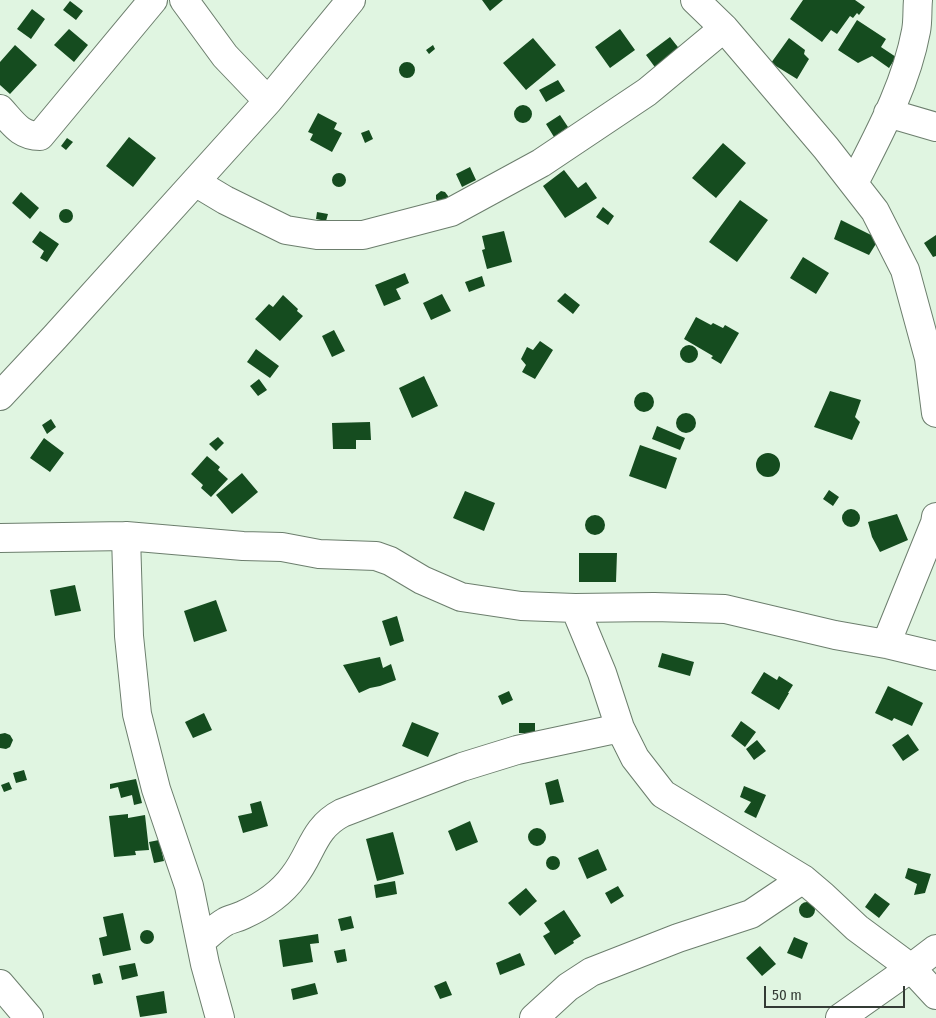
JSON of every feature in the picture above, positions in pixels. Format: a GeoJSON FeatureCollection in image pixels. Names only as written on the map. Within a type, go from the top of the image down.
{"type":"FeatureCollection","features":[{"type":"Feature","properties":{"kind":"street"},"geometry":{"type":"LineString","coordinates":[[0,109],[20,130],[32,136],[40,136],[153,0]]}},
{"type":"Feature","properties":{"kind":"street"},"geometry":{"type":"LineString","coordinates":[[184,0],[225,56],[268,101]]}},
{"type":"Feature","properties":{"kind":"street"},"geometry":{"type":"LineString","coordinates":[[0,396],[56,337],[268,101],[351,0]]}},
{"type":"Feature","properties":{"kind":"street"},"geometry":{"type":"LineString","coordinates":[[695,0],[724,28],[854,183],[875,211],[905,270],[929,358],[936,413]]}},
{"type":"Feature","properties":{"kind":"street"},"geometry":{"type":"LineString","coordinates":[[854,183],[903,80],[916,30],[918,0]]}},
{"type":"Feature","properties":{"kind":"street"},"geometry":{"type":"LineString","coordinates":[[195,182],[225,200],[286,230],[317,235],[363,235],[451,212],[541,163],[648,92],[724,28]]}},
{"type":"Feature","properties":{"kind":"street"},"geometry":{"type":"LineString","coordinates":[[888,113],[936,127]]}},
{"type":"Feature","properties":{"kind":"street"},"geometry":{"type":"LineString","coordinates":[[886,644],[935,524],[936,517]]}},
{"type":"Feature","properties":{"kind":"street"},"geometry":{"type":"LineString","coordinates":[[0,538],[126,536],[243,546],[282,547],[318,554],[376,556],[390,561],[422,580],[462,597],[521,606],[725,609],[936,656]]}},
{"type":"Feature","properties":{"kind":"street"},"geometry":{"type":"LineString","coordinates":[[126,536],[129,636],[137,714],[156,789],[189,886],[205,964],[220,1018]]}},
{"type":"Feature","properties":{"kind":"street"},"geometry":{"type":"LineString","coordinates":[[574,608],[602,672],[620,728],[636,758],[663,794],[803,879],[857,928],[911,968],[936,995]]}},
{"type":"Feature","properties":{"kind":"street"},"geometry":{"type":"LineString","coordinates":[[201,941],[215,928],[262,906],[283,890],[296,875],[315,839],[325,825],[337,816],[462,767],[517,750],[620,728]]}},
{"type":"Feature","properties":{"kind":"street"},"geometry":{"type":"LineString","coordinates":[[534,1018],[568,987],[591,972],[678,938],[751,914],[803,879]]}},
{"type":"Feature","properties":{"kind":"street"},"geometry":{"type":"LineString","coordinates":[[840,1018],[936,949]]}},
{"type":"Feature","properties":{"kind":"street"},"geometry":{"type":"LineString","coordinates":[[0,984],[29,1018]]}},
{"type":"Feature","properties":{"kind":"building"},"geometry":{"type":"Polygon","coordinates":[[[482,0],[503,0],[490,11],[482,0]]]}},
{"type":"Feature","properties":{"kind":"building"},"geometry":{"type":"Polygon","coordinates":[[[803,0],[855,0],[865,7],[859,15],[857,13],[853,18],[850,16],[837,34],[831,30],[822,42],[790,19],[803,0]]]}},
{"type":"Feature","properties":{"kind":"building"},"geometry":{"type":"Polygon","coordinates":[[[70,1],[83,11],[76,20],[63,10],[70,1]]]}},
{"type":"Feature","properties":{"kind":"building"},"geometry":{"type":"Polygon","coordinates":[[[32,9],[45,19],[31,39],[17,29],[32,9]]]}},
{"type":"Feature","properties":{"kind":"building"},"geometry":{"type":"Polygon","coordinates":[[[857,20],[886,39],[881,47],[896,57],[889,68],[872,56],[858,63],[838,50],[857,20]]]}},
{"type":"Feature","properties":{"kind":"building"},"geometry":{"type":"Polygon","coordinates":[[[69,29],[88,45],[74,62],[54,45],[69,29]]]}},
{"type":"Feature","properties":{"kind":"building"},"geometry":{"type":"Polygon","coordinates":[[[620,29],[635,50],[610,68],[595,47],[620,29]]]}},
{"type":"Feature","properties":{"kind":"building"},"geometry":{"type":"Polygon","coordinates":[[[670,37],[681,51],[657,70],[646,55],[670,37]]]}},
{"type":"Feature","properties":{"kind":"building"},"geometry":{"type":"Polygon","coordinates":[[[533,38],[556,65],[526,90],[503,63],[533,38]]]}},
{"type":"Feature","properties":{"kind":"building"},"geometry":{"type":"Polygon","coordinates":[[[789,38],[805,50],[804,54],[809,59],[797,79],[771,63],[789,38]]]}},
{"type":"Feature","properties":{"kind":"building"},"geometry":{"type":"Polygon","coordinates":[[[15,45],[37,65],[10,94],[0,85],[0,62],[15,45]]]}},
{"type":"Feature","properties":{"kind":"building"},"geometry":{"type":"Polygon","coordinates":[[[433,45],[435,49],[429,54],[426,50],[433,45]]]}},
{"type":"Feature","properties":{"kind":"building"},"geometry":{"type":"Polygon","coordinates":[[[407,62],[413,64],[415,70],[413,76],[407,78],[401,76],[399,70],[401,64],[407,62]]]}},
{"type":"Feature","properties":{"kind":"building"},"geometry":{"type":"Polygon","coordinates":[[[558,80],[565,91],[546,102],[539,90],[558,80]]]}},
{"type":"Feature","properties":{"kind":"building"},"geometry":{"type":"Polygon","coordinates":[[[523,105],[529,108],[532,114],[529,120],[523,123],[517,120],[514,114],[517,108],[523,105]]]}},
{"type":"Feature","properties":{"kind":"building"},"geometry":{"type":"Polygon","coordinates":[[[318,113],[337,123],[334,129],[342,133],[332,152],[310,140],[313,134],[308,132],[318,113]]]}},
{"type":"Feature","properties":{"kind":"building"},"geometry":{"type":"Polygon","coordinates":[[[560,115],[568,127],[554,137],[546,124],[560,115]]]}},
{"type":"Feature","properties":{"kind":"building"},"geometry":{"type":"Polygon","coordinates":[[[369,130],[373,139],[365,143],[361,133],[369,130]]]}},
{"type":"Feature","properties":{"kind":"building"},"geometry":{"type":"Polygon","coordinates":[[[129,137],[156,158],[133,187],[106,166],[129,137]]]}},
{"type":"Feature","properties":{"kind":"building"},"geometry":{"type":"Polygon","coordinates":[[[67,138],[73,142],[66,150],[61,146],[67,138]]]}},
{"type":"Feature","properties":{"kind":"building"},"geometry":{"type":"Polygon","coordinates":[[[723,143],[746,163],[716,198],[692,178],[723,143]]]}},
{"type":"Feature","properties":{"kind":"building"},"geometry":{"type":"Polygon","coordinates":[[[470,167],[476,180],[462,187],[456,174],[470,167]]]}},
{"type":"Feature","properties":{"kind":"building"},"geometry":{"type":"Polygon","coordinates":[[[564,170],[578,188],[586,182],[597,198],[565,218],[543,186],[564,170]]]}},
{"type":"Feature","properties":{"kind":"building"},"geometry":{"type":"Polygon","coordinates":[[[339,173],[344,175],[346,180],[344,185],[339,187],[334,185],[332,180],[334,175],[339,173]]]}},
{"type":"Feature","properties":{"kind":"building"},"geometry":{"type":"Polygon","coordinates":[[[441,191],[445,192],[448,199],[438,202],[436,195],[441,191]]]}},
{"type":"Feature","properties":{"kind":"building"},"geometry":{"type":"Polygon","coordinates":[[[21,192],[39,208],[30,219],[12,203],[21,192]]]}},
{"type":"Feature","properties":{"kind":"building"},"geometry":{"type":"Polygon","coordinates":[[[740,200],[768,220],[737,262],[709,242],[740,200]]]}},
{"type":"Feature","properties":{"kind":"building"},"geometry":{"type":"Polygon","coordinates":[[[603,207],[614,216],[608,225],[596,217],[603,207]]]}},
{"type":"Feature","properties":{"kind":"building"},"geometry":{"type":"Polygon","coordinates":[[[66,209],[71,211],[73,216],[71,221],[66,223],[61,221],[59,216],[61,211],[66,209]]]}},
{"type":"Feature","properties":{"kind":"building"},"geometry":{"type":"Polygon","coordinates":[[[317,212],[328,214],[326,221],[316,219],[317,212]]]}},
{"type":"Feature","properties":{"kind":"building"},"geometry":{"type":"Polygon","coordinates":[[[841,220],[879,239],[869,255],[834,239],[841,220]]]}},
{"type":"Feature","properties":{"kind":"building"},"geometry":{"type":"Polygon","coordinates":[[[40,231],[59,244],[47,262],[40,258],[44,251],[32,242],[40,231]]]}},
{"type":"Feature","properties":{"kind":"building"},"geometry":{"type":"Polygon","coordinates":[[[504,231],[512,262],[487,269],[482,250],[485,249],[482,236],[504,231]]]}},
{"type":"Feature","properties":{"kind":"building"},"geometry":{"type":"Polygon","coordinates":[[[936,235],[936,256],[933,257],[924,243],[936,235]]]}},
{"type":"Feature","properties":{"kind":"building"},"geometry":{"type":"Polygon","coordinates":[[[803,257],[829,273],[816,294],[790,278],[803,257]]]}},
{"type":"Feature","properties":{"kind":"building"},"geometry":{"type":"Polygon","coordinates":[[[405,273],[409,283],[396,289],[401,299],[384,306],[375,285],[405,273]]]}},
{"type":"Feature","properties":{"kind":"building"},"geometry":{"type":"Polygon","coordinates":[[[482,276],[485,286],[469,292],[465,282],[482,276]]]}},
{"type":"Feature","properties":{"kind":"building"},"geometry":{"type":"Polygon","coordinates":[[[565,293],[580,305],[573,314],[557,301],[565,293]]]}},
{"type":"Feature","properties":{"kind":"building"},"geometry":{"type":"Polygon","coordinates":[[[442,294],[451,311],[431,320],[423,303],[442,294]]]}},
{"type":"Feature","properties":{"kind":"building"},"geometry":{"type":"Polygon","coordinates":[[[283,295],[303,316],[280,341],[255,319],[269,304],[273,307],[283,295]]]}},
{"type":"Feature","properties":{"kind":"building"},"geometry":{"type":"Polygon","coordinates":[[[696,317],[711,325],[713,323],[723,328],[725,325],[739,333],[721,364],[711,358],[713,356],[684,339],[696,317]]]}},
{"type":"Feature","properties":{"kind":"building"},"geometry":{"type":"Polygon","coordinates":[[[334,330],[345,351],[332,357],[322,336],[334,330]]]}},
{"type":"Feature","properties":{"kind":"building"},"geometry":{"type":"Polygon","coordinates":[[[540,341],[553,350],[535,379],[522,372],[526,365],[521,359],[527,347],[533,350],[540,341]]]}},
{"type":"Feature","properties":{"kind":"building"},"geometry":{"type":"Polygon","coordinates":[[[689,345],[695,348],[698,354],[695,360],[689,363],[683,360],[680,354],[683,348],[689,345]]]}},
{"type":"Feature","properties":{"kind":"building"},"geometry":{"type":"Polygon","coordinates":[[[256,349],[279,366],[270,378],[247,362],[256,349]]]}},
{"type":"Feature","properties":{"kind":"building"},"geometry":{"type":"Polygon","coordinates":[[[424,376],[438,406],[412,418],[399,388],[424,376]]]}},
{"type":"Feature","properties":{"kind":"building"},"geometry":{"type":"Polygon","coordinates":[[[259,379],[267,390],[258,396],[250,386],[259,379]]]}},
{"type":"Feature","properties":{"kind":"building"},"geometry":{"type":"Polygon","coordinates":[[[830,391],[861,400],[855,417],[860,422],[852,440],[814,427],[830,391]]]}},
{"type":"Feature","properties":{"kind":"building"},"geometry":{"type":"Polygon","coordinates":[[[644,392],[651,395],[654,402],[651,409],[644,412],[637,409],[634,402],[637,395],[644,392]]]}},
{"type":"Feature","properties":{"kind":"building"},"geometry":{"type":"Polygon","coordinates":[[[686,413],[693,416],[696,423],[693,430],[686,433],[679,430],[676,423],[679,416],[686,413]]]}},
{"type":"Feature","properties":{"kind":"building"},"geometry":{"type":"Polygon","coordinates":[[[51,419],[56,427],[47,434],[42,425],[51,419]]]}},
{"type":"Feature","properties":{"kind":"building"},"geometry":{"type":"Polygon","coordinates":[[[370,422],[371,440],[356,440],[356,449],[333,449],[332,423],[370,422]]]}},
{"type":"Feature","properties":{"kind":"building"},"geometry":{"type":"Polygon","coordinates":[[[657,426],[685,438],[680,450],[652,439],[657,426]]]}},
{"type":"Feature","properties":{"kind":"building"},"geometry":{"type":"Polygon","coordinates":[[[218,437],[224,443],[216,451],[209,444],[218,437]]]}},
{"type":"Feature","properties":{"kind":"building"},"geometry":{"type":"Polygon","coordinates":[[[44,438],[64,453],[50,472],[30,458],[44,438]]]}},
{"type":"Feature","properties":{"kind":"building"},"geometry":{"type":"Polygon","coordinates":[[[640,445],[677,458],[666,489],[629,476],[640,445]]]}},
{"type":"Feature","properties":{"kind":"building"},"geometry":{"type":"Polygon","coordinates":[[[768,453],[773,454],[779,460],[779,470],[773,476],[768,477],[763,476],[757,470],[756,465],[757,460],[763,454],[768,453]]]}},
{"type":"Feature","properties":{"kind":"building"},"geometry":{"type":"Polygon","coordinates":[[[207,456],[220,467],[218,470],[228,479],[211,497],[201,488],[203,485],[191,474],[207,456]]]}},
{"type":"Feature","properties":{"kind":"building"},"geometry":{"type":"Polygon","coordinates":[[[242,473],[258,492],[232,514],[216,495],[242,473]]]}},
{"type":"Feature","properties":{"kind":"building"},"geometry":{"type":"Polygon","coordinates":[[[829,490],[839,497],[833,506],[823,499],[829,490]]]}},
{"type":"Feature","properties":{"kind":"building"},"geometry":{"type":"Polygon","coordinates":[[[465,491],[495,503],[484,531],[453,518],[465,491]]]}},
{"type":"Feature","properties":{"kind":"building"},"geometry":{"type":"Polygon","coordinates":[[[847,509],[855,509],[860,514],[858,525],[847,527],[842,522],[842,514],[847,509]]]}},
{"type":"Feature","properties":{"kind":"building"},"geometry":{"type":"Polygon","coordinates":[[[897,514],[908,540],[880,552],[872,537],[868,522],[897,514]]]}},
{"type":"Feature","properties":{"kind":"building"},"geometry":{"type":"Polygon","coordinates":[[[595,515],[602,518],[605,525],[602,532],[595,535],[588,532],[585,525],[588,518],[595,515]]]}},
{"type":"Feature","properties":{"kind":"building"},"geometry":{"type":"Polygon","coordinates":[[[579,553],[617,553],[616,582],[579,582],[579,553]]]}},
{"type":"Feature","properties":{"kind":"building"},"geometry":{"type":"Polygon","coordinates":[[[75,585],[81,611],[55,616],[50,590],[75,585]]]}},
{"type":"Feature","properties":{"kind":"building"},"geometry":{"type":"Polygon","coordinates":[[[216,600],[227,631],[194,642],[184,611],[216,600]]]}},
{"type":"Feature","properties":{"kind":"building"},"geometry":{"type":"Polygon","coordinates":[[[397,616],[404,641],[390,646],[382,621],[397,616]]]}},
{"type":"Feature","properties":{"kind":"building"},"geometry":{"type":"Polygon","coordinates":[[[662,653],[694,662],[690,676],[658,667],[662,653]]]}},
{"type":"Feature","properties":{"kind":"building"},"geometry":{"type":"Polygon","coordinates":[[[380,657],[383,668],[391,664],[396,680],[359,693],[343,665],[380,657]]]}},
{"type":"Feature","properties":{"kind":"building"},"geometry":{"type":"Polygon","coordinates":[[[764,672],[777,680],[779,676],[793,685],[779,710],[751,693],[764,672]]]}},
{"type":"Feature","properties":{"kind":"building"},"geometry":{"type":"Polygon","coordinates":[[[888,686],[923,703],[912,726],[894,718],[892,721],[875,713],[888,686]]]}},
{"type":"Feature","properties":{"kind":"building"},"geometry":{"type":"Polygon","coordinates":[[[509,691],[513,700],[502,705],[498,696],[509,691]]]}},
{"type":"Feature","properties":{"kind":"building"},"geometry":{"type":"Polygon","coordinates":[[[204,713],[212,730],[193,738],[185,722],[204,713]]]}},
{"type":"Feature","properties":{"kind":"building"},"geometry":{"type":"Polygon","coordinates":[[[741,721],[756,732],[745,747],[731,736],[741,721]]]}},
{"type":"Feature","properties":{"kind":"building"},"geometry":{"type":"Polygon","coordinates":[[[412,722],[439,733],[428,757],[402,746],[412,722]]]}},
{"type":"Feature","properties":{"kind":"building"},"geometry":{"type":"Polygon","coordinates":[[[519,723],[535,723],[535,733],[519,733],[519,723]]]}},
{"type":"Feature","properties":{"kind":"building"},"geometry":{"type":"Polygon","coordinates":[[[0,734],[10,735],[13,740],[10,747],[6,749],[0,748],[0,734]]]}},
{"type":"Feature","properties":{"kind":"building"},"geometry":{"type":"Polygon","coordinates":[[[908,734],[919,750],[903,761],[892,745],[908,734]]]}},
{"type":"Feature","properties":{"kind":"building"},"geometry":{"type":"Polygon","coordinates":[[[757,740],[766,751],[754,760],[746,749],[757,740]]]}},
{"type":"Feature","properties":{"kind":"building"},"geometry":{"type":"Polygon","coordinates":[[[24,770],[27,780],[16,783],[13,773],[24,770]]]}},
{"type":"Feature","properties":{"kind":"building"},"geometry":{"type":"Polygon","coordinates":[[[136,779],[142,803],[134,805],[132,795],[121,798],[118,787],[110,789],[110,784],[136,779]]]}},
{"type":"Feature","properties":{"kind":"building"},"geometry":{"type":"Polygon","coordinates":[[[558,779],[564,802],[550,805],[545,783],[558,779]]]}},
{"type":"Feature","properties":{"kind":"building"},"geometry":{"type":"Polygon","coordinates":[[[9,782],[12,789],[4,792],[1,785],[9,782]]]}},
{"type":"Feature","properties":{"kind":"building"},"geometry":{"type":"Polygon","coordinates":[[[744,786],[766,795],[756,818],[744,812],[751,802],[740,797],[744,786]]]}},
{"type":"Feature","properties":{"kind":"building"},"geometry":{"type":"Polygon","coordinates":[[[261,801],[268,826],[243,833],[238,816],[252,813],[250,804],[261,801]]]}},
{"type":"Feature","properties":{"kind":"building"},"geometry":{"type":"Polygon","coordinates":[[[128,814],[128,818],[145,815],[149,850],[135,851],[136,855],[114,857],[109,816],[128,814]]]}},
{"type":"Feature","properties":{"kind":"building"},"geometry":{"type":"Polygon","coordinates":[[[470,821],[478,842],[456,851],[448,831],[470,821]]]}},
{"type":"Feature","properties":{"kind":"building"},"geometry":{"type":"Polygon","coordinates":[[[533,828],[541,828],[546,833],[544,844],[533,846],[528,841],[528,833],[533,828]]]}},
{"type":"Feature","properties":{"kind":"building"},"geometry":{"type":"Polygon","coordinates":[[[393,832],[404,874],[377,881],[366,839],[393,832]]]}},
{"type":"Feature","properties":{"kind":"building"},"geometry":{"type":"Polygon","coordinates":[[[159,840],[164,861],[154,863],[149,842],[159,840]]]}},
{"type":"Feature","properties":{"kind":"building"},"geometry":{"type":"Polygon","coordinates":[[[598,849],[607,870],[587,879],[578,858],[598,849]]]}},
{"type":"Feature","properties":{"kind":"building"},"geometry":{"type":"Polygon","coordinates":[[[553,856],[558,858],[560,863],[558,868],[553,870],[548,868],[546,863],[548,858],[553,856]]]}},
{"type":"Feature","properties":{"kind":"building"},"geometry":{"type":"Polygon","coordinates":[[[908,868],[931,874],[925,893],[914,895],[917,884],[905,878],[908,868]]]}},
{"type":"Feature","properties":{"kind":"building"},"geometry":{"type":"Polygon","coordinates":[[[395,881],[397,894],[376,898],[374,885],[395,881]]]}},
{"type":"Feature","properties":{"kind":"building"},"geometry":{"type":"Polygon","coordinates":[[[618,886],[624,896],[611,904],[605,893],[618,886]]]}},
{"type":"Feature","properties":{"kind":"building"},"geometry":{"type":"Polygon","coordinates":[[[526,888],[537,901],[520,916],[508,903],[526,888]]]}},
{"type":"Feature","properties":{"kind":"building"},"geometry":{"type":"Polygon","coordinates":[[[875,893],[890,904],[879,918],[865,907],[875,893]]]}},
{"type":"Feature","properties":{"kind":"building"},"geometry":{"type":"Polygon","coordinates":[[[804,902],[810,902],[815,907],[813,916],[804,918],[799,913],[799,907],[804,902]]]}},
{"type":"Feature","properties":{"kind":"building"},"geometry":{"type":"Polygon","coordinates":[[[564,910],[581,936],[573,941],[574,943],[555,955],[543,936],[550,932],[544,923],[564,910]]]}},
{"type":"Feature","properties":{"kind":"building"},"geometry":{"type":"Polygon","coordinates":[[[123,913],[131,950],[103,956],[99,938],[107,936],[103,917],[123,913]]]}},
{"type":"Feature","properties":{"kind":"building"},"geometry":{"type":"Polygon","coordinates":[[[351,916],[354,928],[341,931],[338,919],[351,916]]]}},
{"type":"Feature","properties":{"kind":"building"},"geometry":{"type":"Polygon","coordinates":[[[147,930],[152,932],[154,937],[152,942],[147,944],[142,942],[140,937],[142,932],[147,930]]]}},
{"type":"Feature","properties":{"kind":"building"},"geometry":{"type":"Polygon","coordinates":[[[318,934],[319,943],[310,944],[313,962],[283,967],[279,940],[318,934]]]}},
{"type":"Feature","properties":{"kind":"building"},"geometry":{"type":"Polygon","coordinates":[[[794,937],[808,943],[802,959],[787,953],[794,937]]]}},
{"type":"Feature","properties":{"kind":"building"},"geometry":{"type":"Polygon","coordinates":[[[760,946],[776,964],[762,976],[746,958],[760,946]]]}},
{"type":"Feature","properties":{"kind":"building"},"geometry":{"type":"Polygon","coordinates":[[[345,949],[347,961],[337,963],[334,951],[345,949]]]}},
{"type":"Feature","properties":{"kind":"building"},"geometry":{"type":"Polygon","coordinates":[[[520,953],[525,965],[500,975],[496,963],[520,953]]]}},
{"type":"Feature","properties":{"kind":"building"},"geometry":{"type":"Polygon","coordinates":[[[135,963],[138,976],[122,980],[119,966],[135,963]]]}},
{"type":"Feature","properties":{"kind":"building"},"geometry":{"type":"Polygon","coordinates":[[[100,973],[103,983],[94,985],[92,975],[100,973]]]}},
{"type":"Feature","properties":{"kind":"building"},"geometry":{"type":"Polygon","coordinates":[[[446,981],[452,995],[440,999],[434,986],[446,981]]]}},
{"type":"Feature","properties":{"kind":"building"},"geometry":{"type":"Polygon","coordinates":[[[315,983],[318,994],[293,1000],[291,989],[315,983]]]}},
{"type":"Feature","properties":{"kind":"building"},"geometry":{"type":"Polygon","coordinates":[[[164,991],[167,1013],[140,1017],[136,996],[164,991]]]}}]}
